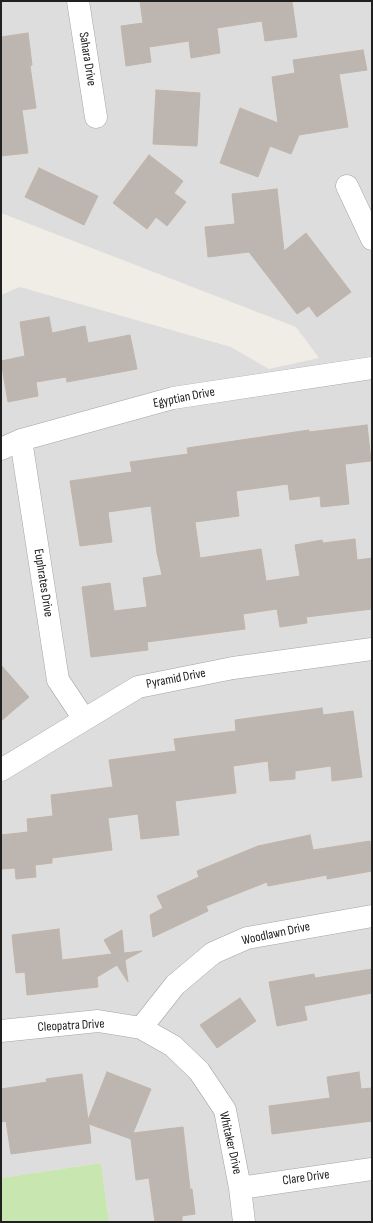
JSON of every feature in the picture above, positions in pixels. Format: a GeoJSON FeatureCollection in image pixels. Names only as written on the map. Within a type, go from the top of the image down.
{"type":"FeatureCollection","features":[{"type":"Feature","properties":{"kind":"street","name":"Sahara Drive"},"geometry":{"type":"LineString","coordinates":[[78,1],[96,117]]}},
{"type":"Feature","properties":{"kind":"street"},"geometry":{"type":"LineString","coordinates":[[347,186],[372,239]]}},
{"type":"Feature","properties":{"kind":"street","name":"Egyptian Drive"},"geometry":{"type":"LineString","coordinates":[[1,449],[21,440],[173,398],[372,368]]}},
{"type":"Feature","properties":{"kind":"street","name":"Euphrates Drive"},"geometry":{"type":"LineString","coordinates":[[21,440],[58,680],[84,719]]}},
{"type":"Feature","properties":{"kind":"street","name":"Pyramid Drive"},"geometry":{"type":"LineString","coordinates":[[1,770],[138,687],[233,668],[372,653]]}},
{"type":"Feature","properties":{"kind":"street","name":"Woodlawn Drive"},"geometry":{"type":"LineString","coordinates":[[141,1028],[176,986],[213,953],[247,938],[372,916]]}},
{"type":"Feature","properties":{"kind":"street","name":"Cleopatra Drive"},"geometry":{"type":"LineString","coordinates":[[1,1031],[98,1021],[141,1028]]}},
{"type":"Feature","properties":{"kind":"street","name":"Whitaker Drive"},"geometry":{"type":"LineString","coordinates":[[141,1028],[173,1046],[199,1071],[225,1110],[240,1188],[244,1222]]}},
{"type":"Feature","properties":{"kind":"street","name":"Clare Drive"},"geometry":{"type":"LineString","coordinates":[[240,1188],[372,1169]]}},
{"type":"Feature","properties":{"kind":"shaded area"},"geometry":{"type":"Polygon","coordinates":[[[1,1],[372,1],[372,1222],[109,1222],[101,1163],[1,1178],[1,295],[20,287],[231,347],[269,369],[319,358],[296,327],[1,213],[1,1]]]}},
{"type":"Feature","properties":{"kind":"green space"},"geometry":{"type":"Polygon","coordinates":[[[101,1163],[109,1222],[1,1222],[1,1178],[101,1163]]]}},
{"type":"Feature","properties":{"kind":"building"},"geometry":{"type":"Polygon","coordinates":[[[140,1],[292,1],[297,37],[265,41],[262,21],[217,28],[220,53],[191,58],[189,41],[149,47],[151,62],[126,66],[121,26],[143,23],[140,1]]]}},
{"type":"Feature","properties":{"kind":"building"},"geometry":{"type":"Polygon","coordinates":[[[28,33],[32,65],[30,66],[36,108],[22,110],[28,153],[1,156],[1,37],[28,33]]]}},
{"type":"Feature","properties":{"kind":"building"},"geometry":{"type":"Polygon","coordinates":[[[363,50],[367,70],[339,74],[348,127],[299,135],[291,154],[270,146],[258,177],[220,163],[240,108],[278,123],[272,77],[295,73],[293,60],[363,50]]]}},
{"type":"Feature","properties":{"kind":"building"},"geometry":{"type":"Polygon","coordinates":[[[156,90],[200,93],[197,146],[153,144],[156,90]]]}},
{"type":"Feature","properties":{"kind":"building"},"geometry":{"type":"Polygon","coordinates":[[[149,155],[183,181],[174,193],[186,202],[167,226],[156,217],[147,229],[113,203],[149,155]]]}},
{"type":"Feature","properties":{"kind":"building"},"geometry":{"type":"Polygon","coordinates":[[[39,168],[98,196],[84,225],[25,197],[39,168]]]}},
{"type":"Feature","properties":{"kind":"building"},"geometry":{"type":"Polygon","coordinates":[[[277,189],[284,251],[306,233],[351,292],[317,317],[309,306],[297,314],[249,252],[208,257],[205,227],[235,224],[232,194],[277,189]]]}},
{"type":"Feature","properties":{"kind":"building"},"geometry":{"type":"Polygon","coordinates":[[[49,317],[52,333],[85,326],[88,343],[130,335],[137,369],[67,382],[66,377],[36,382],[38,396],[8,402],[1,361],[25,356],[20,322],[49,317]]]}},
{"type":"Feature","properties":{"kind":"building"},"geometry":{"type":"Polygon","coordinates":[[[367,425],[371,461],[345,464],[349,504],[321,507],[320,496],[290,500],[288,484],[236,491],[239,516],[195,522],[200,558],[261,549],[266,581],[300,576],[295,545],[322,540],[323,543],[355,539],[357,560],[372,558],[372,609],[306,617],[307,623],[280,627],[277,609],[243,614],[245,629],[147,642],[148,650],[91,657],[82,587],[110,583],[114,611],[147,607],[143,578],[162,575],[157,553],[151,506],[108,512],[112,542],[80,546],[70,481],[132,472],[130,462],[188,454],[187,448],[309,430],[309,432],[367,425]]]}},
{"type":"Feature","properties":{"kind":"building"},"geometry":{"type":"Polygon","coordinates":[[[1,665],[29,697],[1,721],[1,665]]]}},
{"type":"Feature","properties":{"kind":"building"},"geometry":{"type":"Polygon","coordinates":[[[322,708],[323,715],[353,711],[362,777],[332,781],[331,766],[295,771],[295,779],[270,781],[268,761],[233,766],[236,793],[175,801],[179,835],[141,839],[138,814],[108,818],[112,850],[52,858],[52,863],[35,865],[36,877],[16,879],[15,868],[2,869],[1,835],[28,832],[27,819],[53,816],[51,795],[113,787],[109,760],[176,751],[174,739],[236,731],[235,720],[322,708]]]}},
{"type":"Feature","properties":{"kind":"building"},"geometry":{"type":"Polygon","coordinates":[[[310,835],[313,850],[370,841],[372,871],[327,879],[327,875],[268,886],[267,882],[206,906],[208,911],[153,937],[150,915],[163,908],[157,896],[199,877],[197,871],[258,846],[310,835]]]}},
{"type":"Feature","properties":{"kind":"building"},"geometry":{"type":"Polygon","coordinates":[[[59,929],[62,960],[112,954],[104,940],[122,930],[124,953],[142,951],[125,960],[128,982],[117,965],[97,977],[98,987],[27,995],[25,972],[16,973],[12,935],[59,929]]]}},
{"type":"Feature","properties":{"kind":"building"},"geometry":{"type":"Polygon","coordinates":[[[372,969],[372,993],[304,1006],[307,1020],[277,1026],[269,982],[314,974],[315,978],[372,969]]]}},
{"type":"Feature","properties":{"kind":"building"},"geometry":{"type":"Polygon","coordinates":[[[240,998],[256,1021],[217,1048],[200,1025],[240,998]]]}},
{"type":"Feature","properties":{"kind":"building"},"geometry":{"type":"Polygon","coordinates":[[[107,1072],[151,1089],[133,1133],[183,1127],[190,1189],[192,1189],[195,1214],[182,1216],[182,1222],[155,1222],[149,1178],[136,1180],[131,1139],[89,1124],[91,1143],[11,1154],[6,1121],[1,1122],[1,1089],[47,1082],[46,1079],[82,1074],[88,1120],[107,1072]]]}},
{"type":"Feature","properties":{"kind":"building"},"geometry":{"type":"Polygon","coordinates":[[[359,1072],[361,1089],[372,1088],[372,1121],[272,1134],[269,1106],[330,1098],[327,1077],[359,1072]]]}}]}
